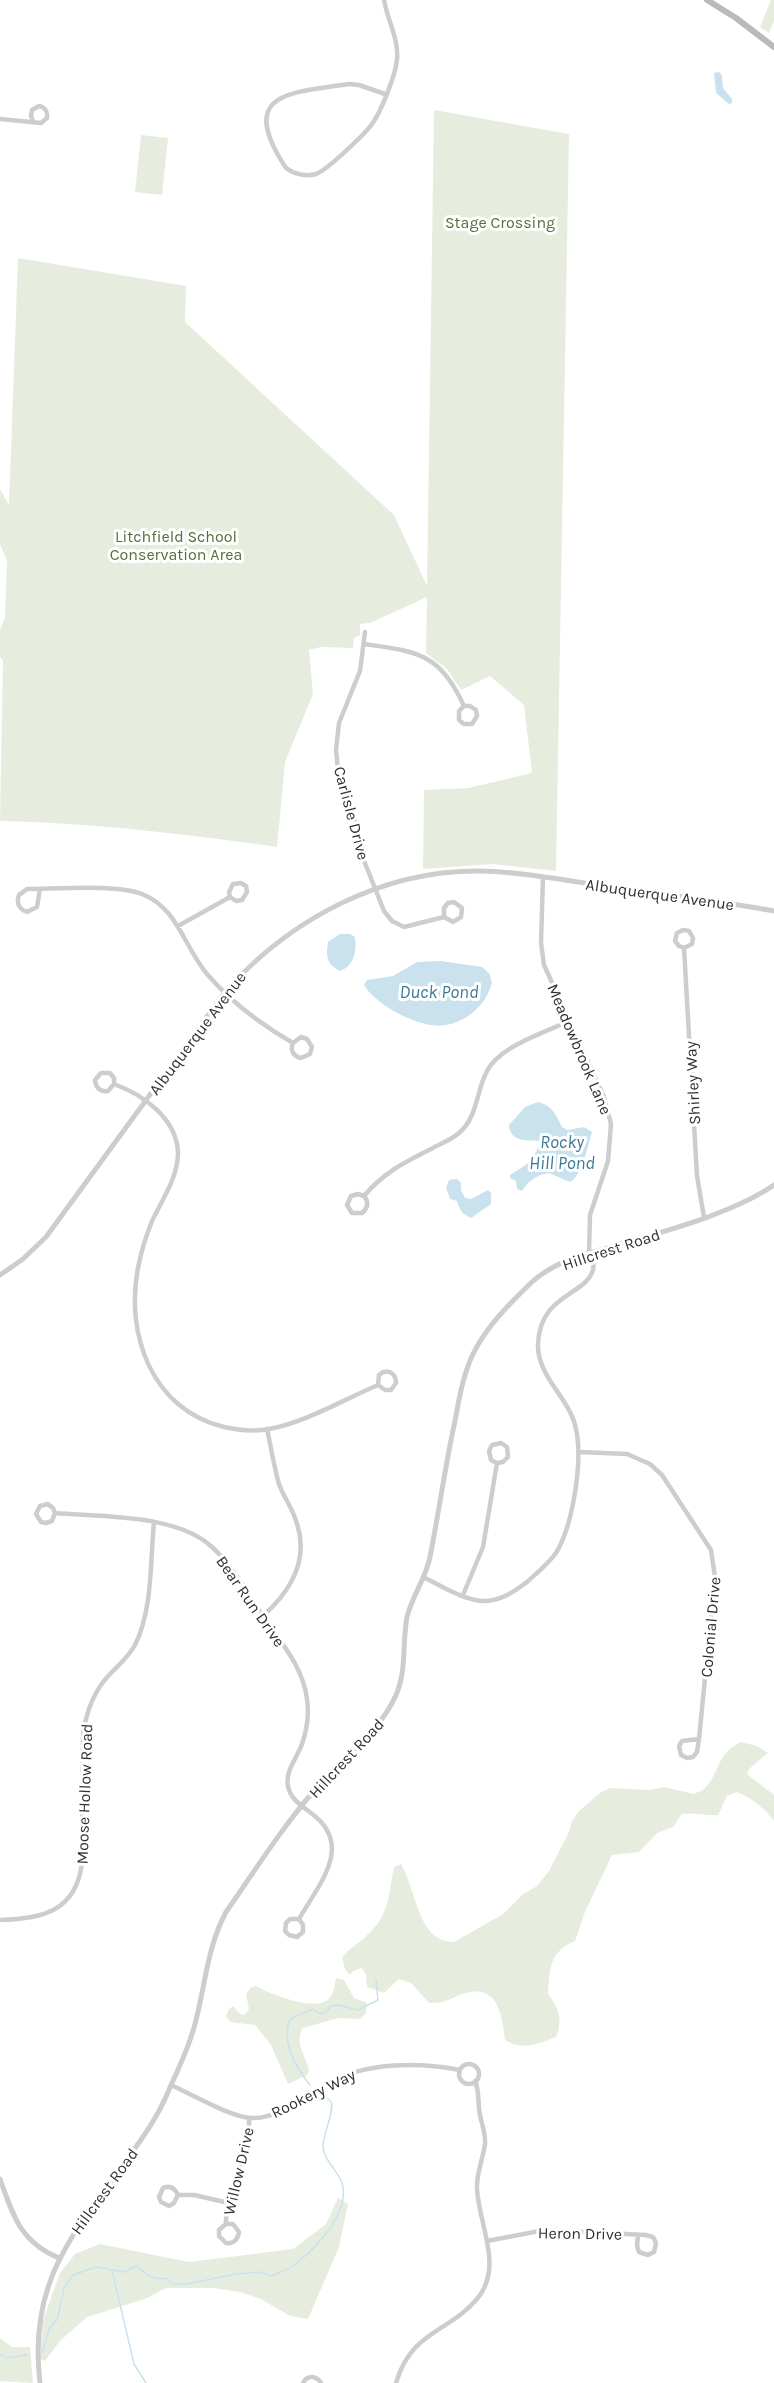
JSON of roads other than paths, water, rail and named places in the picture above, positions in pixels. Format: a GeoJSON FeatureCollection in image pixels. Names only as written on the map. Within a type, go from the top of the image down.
{"type":"FeatureCollection","features":[{"type":"Feature","properties":{"kind":"main road"},"geometry":{"type":"LineString","coordinates":[[707,0],[774,47]]}},
{"type":"Feature","properties":{"kind":"street"},"geometry":{"type":"LineString","coordinates":[[384,0],[397,54],[396,67],[385,94],[371,124],[320,173],[303,175],[286,168],[266,123],[271,107],[279,99],[289,93],[349,84],[385,94]]}},
{"type":"Feature","properties":{"kind":"street"},"geometry":{"type":"LineString","coordinates":[[0,119],[33,121]]}},
{"type":"Feature","properties":{"kind":"street","name":"Carlisle Drive"},"geometry":{"type":"LineString","coordinates":[[365,632],[360,671],[342,715],[336,750],[340,778],[357,827],[361,853],[386,915],[400,926],[415,925],[444,917]]}},
{"type":"Feature","properties":{"kind":"street"},"geometry":{"type":"LineString","coordinates":[[364,644],[402,649],[427,658],[441,668],[449,678],[464,706]]}},
{"type":"Feature","properties":{"kind":"street"},"geometry":{"type":"LineString","coordinates":[[464,706],[470,706],[476,710],[477,716],[472,724],[466,725],[459,720],[459,711],[464,706]]}},
{"type":"Feature","properties":{"kind":"street","name":"Albuquerque Avenue"},"geometry":{"type":"LineString","coordinates":[[0,1275],[24,1259],[46,1237],[225,992],[247,968],[280,939],[331,908],[376,888],[418,877],[483,871],[543,877],[774,911]]}},
{"type":"Feature","properties":{"kind":"street","name":"Meadowbrook Lane"},"geometry":{"type":"LineString","coordinates":[[543,877],[542,954],[550,980],[604,1097],[612,1124],[610,1151],[590,1215],[590,1253],[593,1267],[589,1277],[560,1299],[548,1312],[542,1323],[538,1344],[543,1368],[572,1416],[580,1452]]}},
{"type":"Feature","properties":{"kind":"street"},"geometry":{"type":"LineString","coordinates":[[241,883],[246,886],[247,892],[242,900],[236,901],[230,897],[229,889],[232,884],[241,883]]}},
{"type":"Feature","properties":{"kind":"street"},"geometry":{"type":"LineString","coordinates":[[40,889],[37,907],[27,912],[20,908],[17,902],[21,892],[27,889],[40,889],[132,891],[161,905],[178,926],[199,964],[225,992],[273,1032],[293,1043]]}},
{"type":"Feature","properties":{"kind":"street"},"geometry":{"type":"LineString","coordinates":[[178,926],[230,897]]}},
{"type":"Feature","properties":{"kind":"street"},"geometry":{"type":"LineString","coordinates":[[448,903],[458,903],[462,908],[462,914],[456,921],[449,921],[444,917],[444,908],[448,903]]}},
{"type":"Feature","properties":{"kind":"street","name":"Shirley Way"},"geometry":{"type":"LineString","coordinates":[[683,930],[689,931],[693,938],[690,946],[684,948],[676,944],[675,938],[677,933],[683,930]]}},
{"type":"Feature","properties":{"kind":"street","name":"Shirley Way"},"geometry":{"type":"LineString","coordinates":[[684,948],[697,1176],[704,1217]]}},
{"type":"Feature","properties":{"kind":"street"},"geometry":{"type":"LineString","coordinates":[[364,1196],[390,1170],[453,1138],[465,1127],[474,1111],[488,1069],[501,1055],[569,1021]]}},
{"type":"Feature","properties":{"kind":"street"},"geometry":{"type":"LineString","coordinates":[[301,1037],[307,1039],[312,1047],[310,1054],[301,1058],[295,1055],[292,1049],[293,1043],[301,1037]]}},
{"type":"Feature","properties":{"kind":"street"},"geometry":{"type":"LineString","coordinates":[[107,1072],[112,1075],[114,1084],[111,1089],[102,1090],[97,1086],[95,1080],[98,1074],[107,1072]]}},
{"type":"Feature","properties":{"kind":"street"},"geometry":{"type":"LineString","coordinates":[[114,1084],[145,1100],[159,1112],[171,1127],[178,1154],[175,1171],[148,1231],[137,1269],[134,1308],[143,1356],[161,1386],[193,1415],[227,1428],[267,1430],[297,1421],[378,1385]]}},
{"type":"Feature","properties":{"kind":"street","name":"Hillcrest Road"},"geometry":{"type":"LineString","coordinates":[[40,2383],[37,2350],[40,2314],[58,2258],[75,2229],[147,2131],[171,2085],[195,2024],[210,1950],[219,1925],[302,1807],[337,1764],[382,1720],[389,1709],[401,1678],[409,1611],[430,1558],[457,1409],[473,1354],[497,1319],[534,1280],[562,1263],[670,1230],[737,1204],[774,1185]]}},
{"type":"Feature","properties":{"kind":"street"},"geometry":{"type":"LineString","coordinates":[[354,1194],[364,1196],[367,1208],[359,1214],[352,1213],[347,1205],[349,1198],[354,1194]]}},
{"type":"Feature","properties":{"kind":"street"},"geometry":{"type":"LineString","coordinates":[[384,1372],[391,1372],[395,1377],[396,1383],[391,1390],[382,1389],[378,1385],[379,1375],[384,1372]]}},
{"type":"Feature","properties":{"kind":"street"},"geometry":{"type":"LineString","coordinates":[[263,1616],[282,1598],[292,1582],[298,1565],[300,1548],[297,1524],[279,1484],[267,1430]]}},
{"type":"Feature","properties":{"kind":"street"},"geometry":{"type":"LineString","coordinates":[[501,1443],[507,1447],[508,1457],[503,1462],[497,1463],[491,1460],[489,1451],[492,1445],[501,1443]]}},
{"type":"Feature","properties":{"kind":"street"},"geometry":{"type":"LineString","coordinates":[[423,1577],[482,1601],[503,1597],[517,1590],[549,1562],[560,1546],[569,1523],[580,1452]]}},
{"type":"Feature","properties":{"kind":"street","name":"Colonial Drive"},"geometry":{"type":"LineString","coordinates":[[580,1452],[622,1453],[650,1464],[662,1475],[711,1550],[715,1577],[699,1739]]}},
{"type":"Feature","properties":{"kind":"street"},"geometry":{"type":"LineString","coordinates":[[463,1595],[483,1547],[497,1463]]}},
{"type":"Feature","properties":{"kind":"street","name":"Bear Run Drive"},"geometry":{"type":"LineString","coordinates":[[45,1504],[51,1506],[55,1513],[52,1521],[46,1523],[38,1520],[36,1514],[40,1506],[45,1504]]}},
{"type":"Feature","properties":{"kind":"street","name":"Bear Run Drive"},"geometry":{"type":"LineString","coordinates":[[55,1513],[154,1522],[185,1529],[212,1546],[223,1558],[295,1662],[305,1690],[308,1706],[306,1727],[288,1777],[290,1794],[302,1807]]}},
{"type":"Feature","properties":{"kind":"street","name":"Moose Hollow Road"},"geometry":{"type":"LineString","coordinates":[[0,1920],[27,1919],[46,1914],[62,1905],[78,1882],[82,1863],[83,1735],[86,1718],[101,1685],[128,1656],[142,1626],[154,1522]]}},
{"type":"Feature","properties":{"kind":"street"},"geometry":{"type":"LineString","coordinates":[[699,1739],[695,1755],[690,1758],[681,1755],[679,1749],[682,1741],[699,1739]]}},
{"type":"Feature","properties":{"kind":"street"},"geometry":{"type":"LineString","coordinates":[[299,1919],[328,1866],[333,1848],[328,1830],[302,1807]]}},
{"type":"Feature","properties":{"kind":"street"},"geometry":{"type":"LineString","coordinates":[[290,1919],[299,1919],[303,1925],[303,1932],[297,1937],[289,1935],[285,1928],[286,1923],[290,1919]]}},
{"type":"Feature","properties":{"kind":"street","name":"Rookery Way"},"geometry":{"type":"LineString","coordinates":[[171,2085],[237,2115],[249,2118],[274,2114],[335,2079],[358,2071],[420,2066],[460,2070],[467,2064],[476,2067],[479,2073],[475,2081]]}},
{"type":"Feature","properties":{"kind":"street"},"geometry":{"type":"LineString","coordinates":[[396,2383],[402,2366],[419,2343],[469,2306],[481,2294],[489,2269],[487,2241],[477,2189],[485,2136],[475,2081],[465,2082],[460,2076],[460,2070]]}},
{"type":"Feature","properties":{"kind":"street","name":"Willow Drive"},"geometry":{"type":"LineString","coordinates":[[226,2224],[233,2224],[238,2229],[238,2236],[232,2243],[226,2243],[219,2236],[219,2230],[226,2224],[229,2203],[246,2151],[249,2118]]}},
{"type":"Feature","properties":{"kind":"street"},"geometry":{"type":"LineString","coordinates":[[0,2179],[19,2228],[32,2243],[58,2258]]}},
{"type":"Feature","properties":{"kind":"street"},"geometry":{"type":"LineString","coordinates":[[169,2187],[175,2189],[178,2195],[176,2201],[169,2206],[163,2204],[159,2197],[160,2191],[169,2187]]}},
{"type":"Feature","properties":{"kind":"street"},"geometry":{"type":"LineString","coordinates":[[178,2195],[194,2195],[229,2203]]}},
{"type":"Feature","properties":{"kind":"street","name":"Heron Drive"},"geometry":{"type":"LineString","coordinates":[[487,2241],[545,2230],[638,2235],[650,2236],[655,2240],[654,2252],[648,2255],[639,2252],[638,2235]]}},
{"type":"Feature","properties":{"kind":"street"},"geometry":{"type":"LineString","coordinates":[[303,2383],[312,2377],[321,2383]]}},
{"type":"Feature","properties":{"kind":"water"},"geometry":{"type":"Polygon","coordinates":[[[719,72],[722,75],[723,88],[732,99],[732,103],[729,104],[716,93],[714,73],[719,72]]]}},
{"type":"Feature","properties":{"kind":"water"},"geometry":{"type":"Polygon","coordinates":[[[340,934],[350,934],[355,937],[356,942],[355,952],[349,966],[340,971],[328,959],[327,951],[328,942],[340,934]]]}},
{"type":"Feature","properties":{"kind":"water","name":"Duck Pond"},"geometry":{"type":"Polygon","coordinates":[[[441,961],[482,967],[489,973],[492,982],[481,1004],[469,1016],[454,1023],[436,1026],[401,1015],[379,1001],[364,985],[367,980],[393,976],[417,962],[441,961]]]}},
{"type":"Feature","properties":{"kind":"water","name":"Rocky Hill Pond"},"geometry":{"type":"Polygon","coordinates":[[[538,1102],[550,1108],[562,1127],[568,1130],[584,1127],[592,1132],[584,1160],[574,1179],[570,1182],[549,1173],[530,1181],[522,1191],[517,1189],[516,1181],[510,1178],[510,1175],[530,1162],[540,1145],[539,1141],[524,1140],[512,1135],[509,1125],[525,1107],[538,1102]]]}},
{"type":"Feature","properties":{"kind":"water"},"geometry":{"type":"Polygon","coordinates":[[[457,1179],[461,1183],[461,1190],[465,1198],[471,1199],[488,1190],[491,1193],[491,1204],[471,1218],[465,1215],[460,1210],[457,1201],[450,1199],[446,1188],[449,1180],[457,1179]]]}},
{"type":"Feature","properties":{"kind":"waterway"},"geometry":{"type":"LineString","coordinates":[[310,2085],[299,2070],[288,2045],[290,2019],[313,2009],[320,2014],[326,2012],[331,2006],[338,2005],[358,2010],[378,2000],[376,1980]]}},
{"type":"Feature","properties":{"kind":"waterway"},"geometry":{"type":"LineString","coordinates":[[42,2352],[50,2327],[57,2320],[64,2288],[73,2275],[96,2267],[124,2272],[137,2266],[154,2278],[166,2278],[173,2284],[187,2284],[236,2274],[259,2272],[272,2276],[291,2267],[305,2256],[330,2228],[342,2205],[342,2183],[328,2161],[323,2146],[332,2105],[321,2093]]}},
{"type":"Feature","properties":{"kind":"waterway"},"geometry":{"type":"LineString","coordinates":[[112,2270],[134,2364],[146,2383]]}},
{"type":"Feature","properties":{"kind":"waterway"},"geometry":{"type":"LineString","coordinates":[[0,2354],[6,2358],[27,2355]]}},
{"type":"Feature","properties":{"kind":"park label","name":"Stage Crossing"},"geometry":{"type":"Point","coordinates":[500,222]}},
{"type":"Feature","properties":{"kind":"park label","name":"Litchfield School Conservation Area"},"geometry":{"type":"Point","coordinates":[176,545]}}]}
